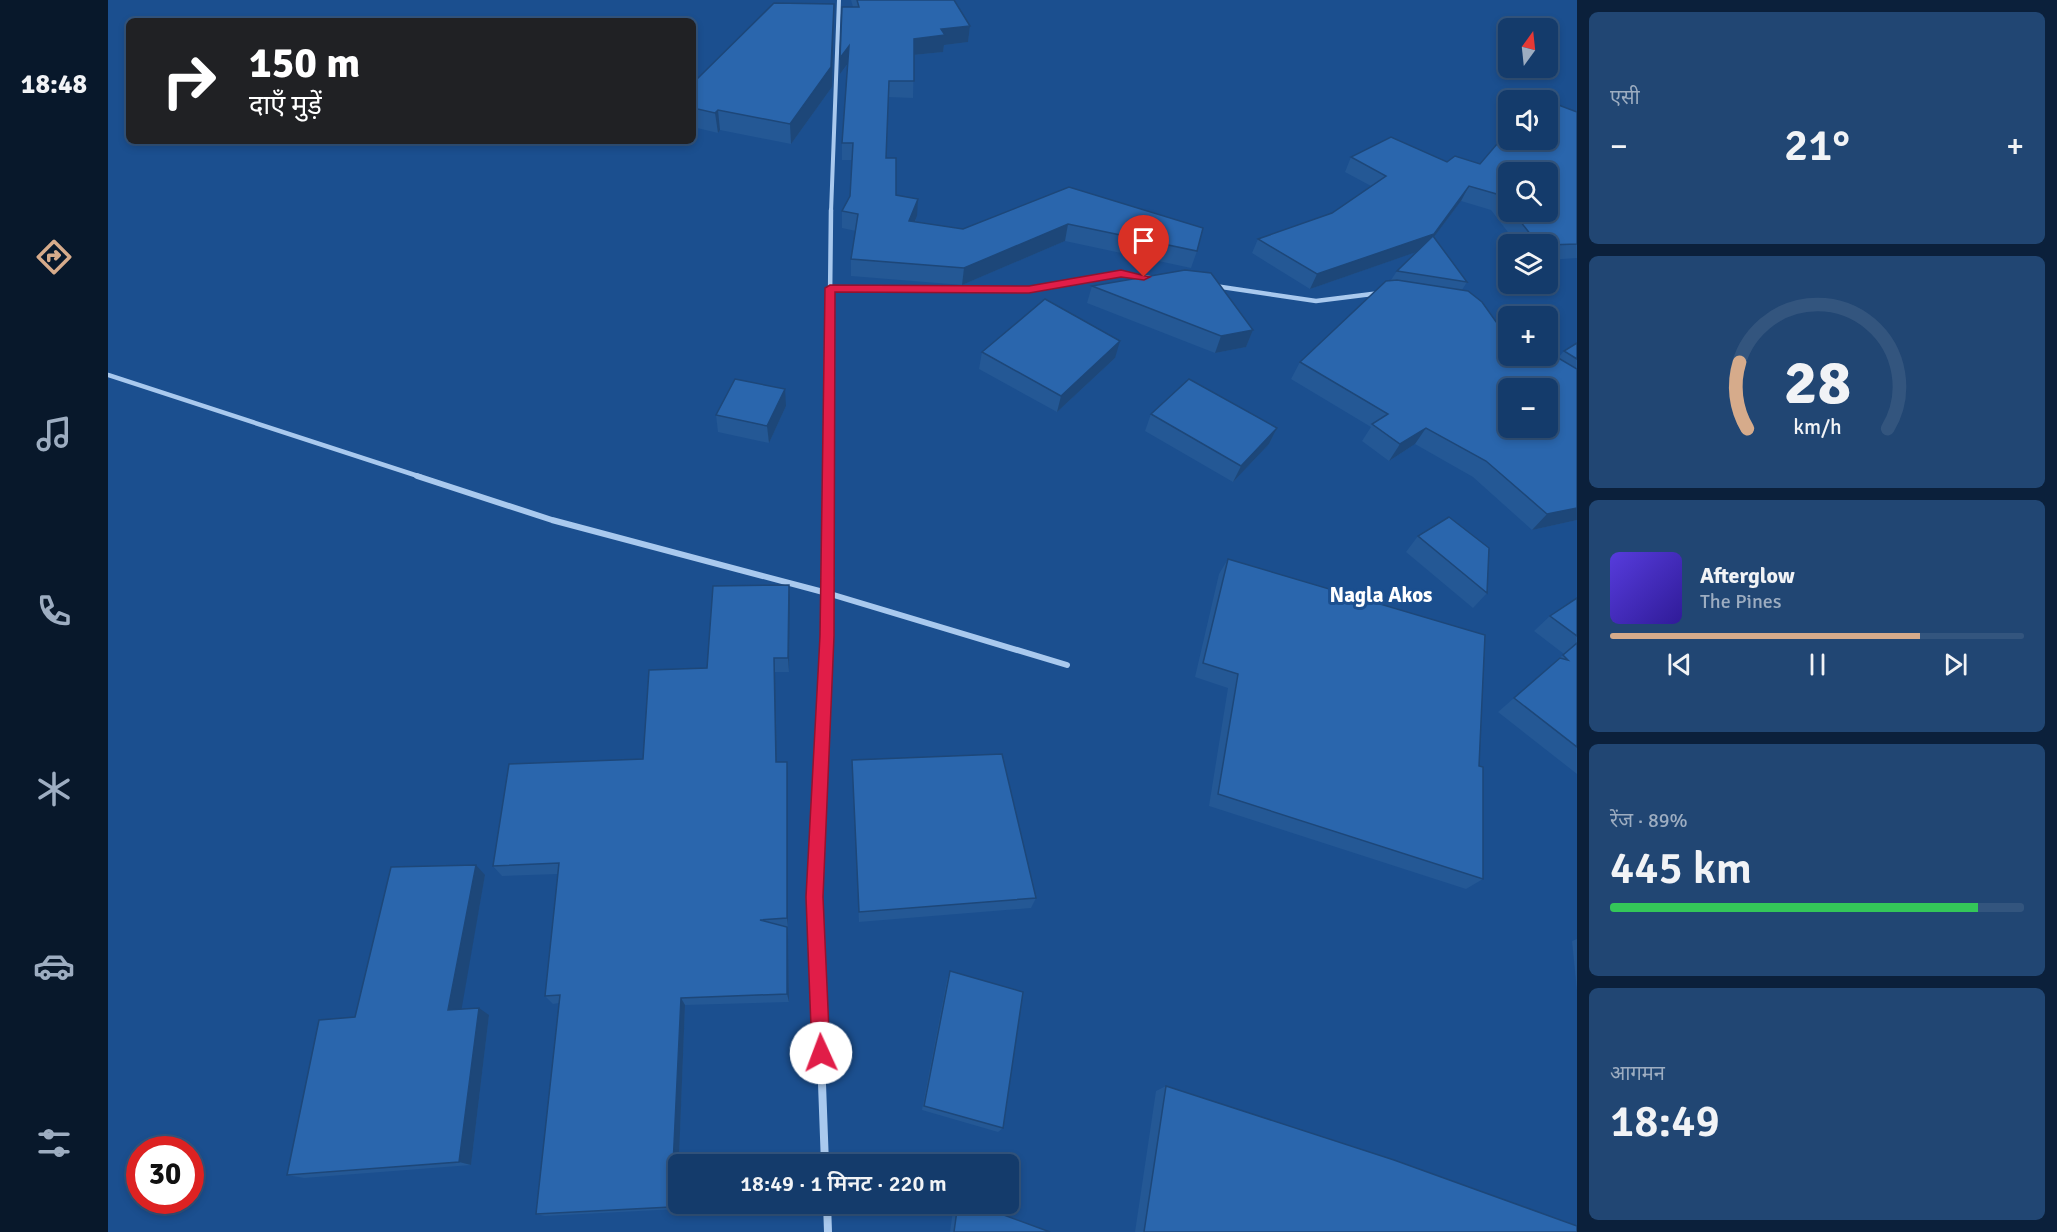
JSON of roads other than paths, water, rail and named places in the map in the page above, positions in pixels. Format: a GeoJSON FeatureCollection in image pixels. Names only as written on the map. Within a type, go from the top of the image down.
{"type":"FeatureCollection","features":[{"type":"Feature","properties":{"kind":"street"},"geometry":{"type":"LineString","coordinates":[[825,1154],[815,897],[827,594],[830,288],[838,0]]}},
{"type":"Feature","properties":{"kind":"street"},"geometry":{"type":"LineString","coordinates":[[830,288],[1029,290],[1121,273],[1156,278]]}},
{"type":"Feature","properties":{"kind":"street"},"geometry":{"type":"LineString","coordinates":[[1203,285],[1316,301],[1389,292]]}},
{"type":"Feature","properties":{"kind":"street"},"geometry":{"type":"LineString","coordinates":[[108,375],[552,520],[827,594],[1066,665]]}},
{"type":"Feature","properties":{"kind":"street"},"geometry":{"type":"LineString","coordinates":[[827,1214],[828,1232]]}},
{"type":"Feature","properties":{"kind":"district","name":"Nagla Akos"},"geometry":{"type":"Point","coordinates":[1381,595]}}]}
